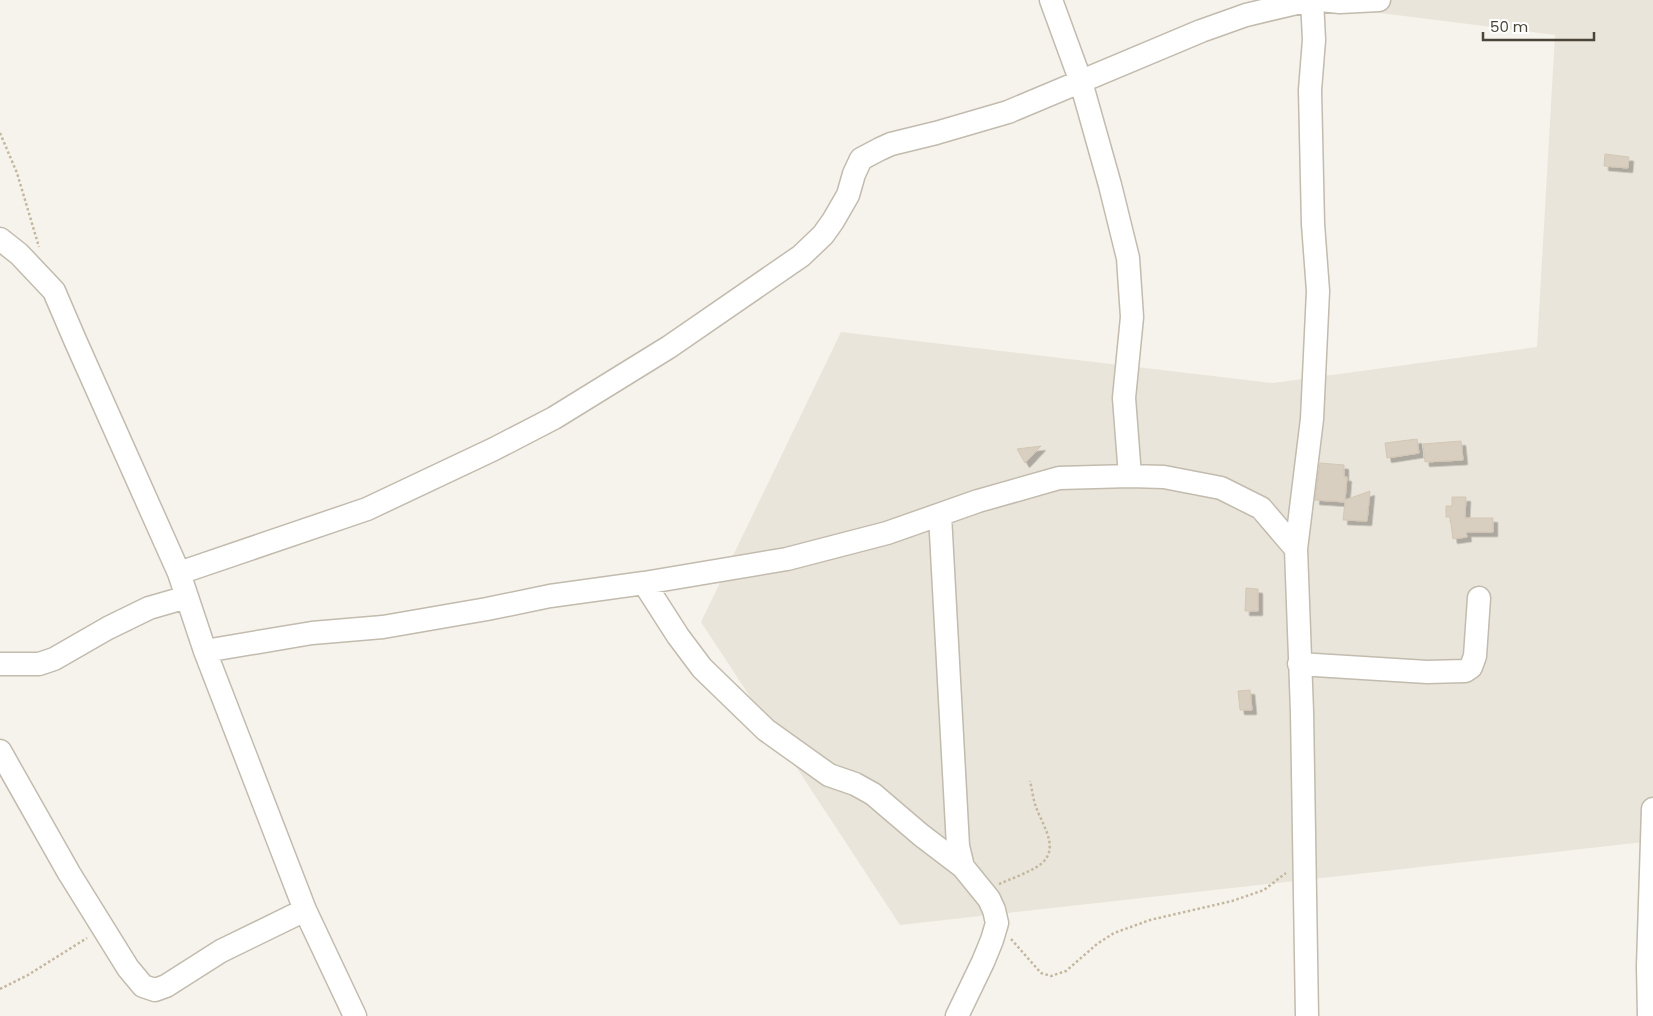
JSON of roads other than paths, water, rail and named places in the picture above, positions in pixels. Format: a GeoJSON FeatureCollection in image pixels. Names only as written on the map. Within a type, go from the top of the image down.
{"type":"FeatureCollection","features":[{"type":"Feature","properties":{"kind":"street"},"geometry":{"type":"LineString","coordinates":[[1051,0],[1081,82],[1128,258],[1132,317],[1124,398],[1130,476]]}},
{"type":"Feature","properties":{"kind":"street"},"geometry":{"type":"LineString","coordinates":[[179,573],[367,508],[494,449],[554,418],[669,347],[801,256],[823,235],[833,221],[848,195],[854,174],[862,159],[891,144],[1008,112],[1201,31],[1237,18],[1310,0],[1314,40],[1310,90],[1313,224],[1318,300],[1312,419],[1296,548],[1302,712],[1307,1016]]}},
{"type":"Feature","properties":{"kind":"street"},"geometry":{"type":"LineString","coordinates":[[1320,0],[1340,2],[1379,0]]}},
{"type":"Feature","properties":{"kind":"street"},"geometry":{"type":"LineString","coordinates":[[0,238],[19,254],[54,291],[179,573],[205,651],[305,910],[355,1016]]}},
{"type":"Feature","properties":{"kind":"street"},"geometry":{"type":"LineString","coordinates":[[205,651],[312,633],[383,626],[550,596],[644,583],[787,559],[887,533],[978,501],[1059,478],[1164,477],[1221,488],[1261,508],[1296,548]]}},
{"type":"Feature","properties":{"kind":"street"},"geometry":{"type":"LineString","coordinates":[[940,515],[958,846],[964,867]]}},
{"type":"Feature","properties":{"kind":"street"},"geometry":{"type":"LineString","coordinates":[[644,583],[678,636],[702,668],[766,730],[829,774],[855,784],[873,794],[921,835],[964,867],[984,891],[994,910],[996,923],[984,962],[957,1016]]}},
{"type":"Feature","properties":{"kind":"street"},"geometry":{"type":"LineString","coordinates":[[0,664],[38,664],[54,659],[108,628],[150,608],[187,597]]}},
{"type":"Feature","properties":{"kind":"street"},"geometry":{"type":"LineString","coordinates":[[1299,664],[1428,672],[1465,671],[1471,667],[1475,656],[1479,598]]}},
{"type":"Feature","properties":{"kind":"street"},"geometry":{"type":"LineString","coordinates":[[0,751],[69,873],[128,968],[143,986],[155,990],[166,986],[221,951],[305,910]]}},
{"type":"Feature","properties":{"kind":"street"},"geometry":{"type":"LineString","coordinates":[[1648,1016],[1653,809]]}}]}
